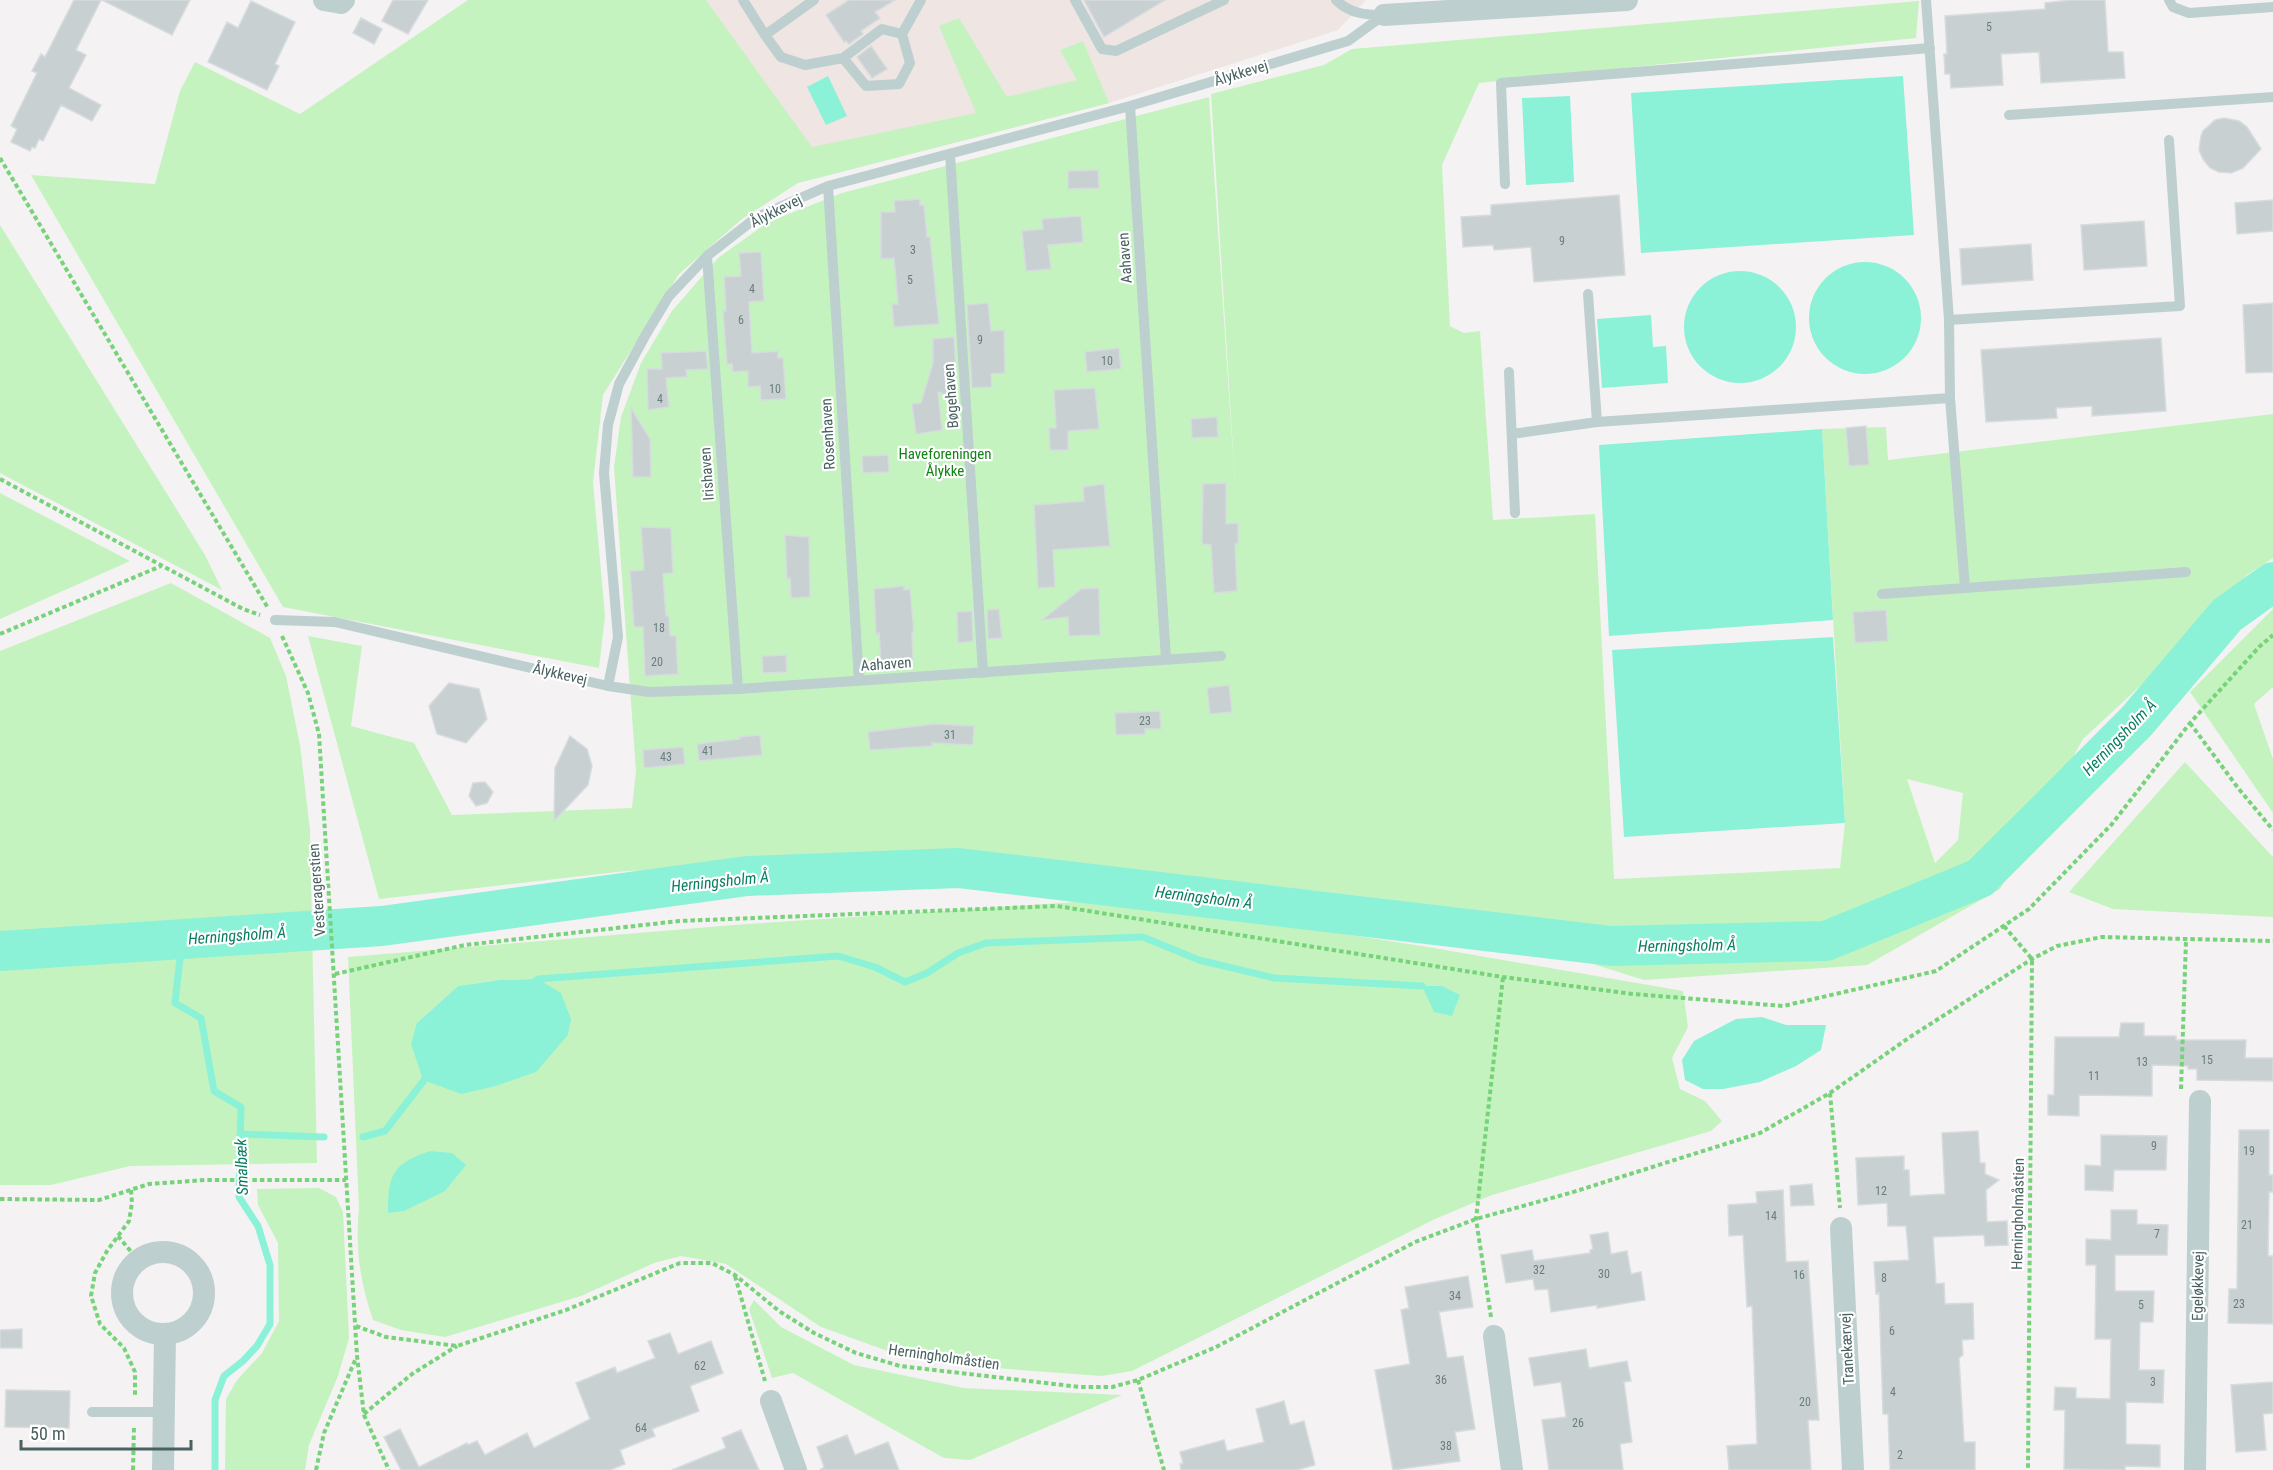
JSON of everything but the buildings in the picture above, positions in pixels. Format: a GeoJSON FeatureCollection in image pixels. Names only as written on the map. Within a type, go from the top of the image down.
{"type":"FeatureCollection","features":[{"type":"Feature","properties":{"kind":"street"},"geometry":{"type":"LineString","coordinates":[[324,0],[341,3],[344,0]]}},
{"type":"Feature","properties":{"kind":"street"},"geometry":{"type":"LineString","coordinates":[[1384,15],[1627,0]]}},
{"type":"Feature","properties":{"kind":"street","name":"Egeløkkevej"},"geometry":{"type":"LineString","coordinates":[[2195,1470],[2200,1101]]}},
{"type":"Feature","properties":{"kind":"street","name":"Tranekærvej"},"geometry":{"type":"LineString","coordinates":[[1841,1228],[1853,1470]]}},
{"type":"Feature","properties":{"kind":"street"},"geometry":{"type":"LineString","coordinates":[[159,1252],[181,1256],[198,1272],[205,1295],[202,1307],[196,1318],[182,1330],[165,1335],[153,1334],[142,1329],[126,1312],[122,1289],[130,1268],[138,1260],[159,1252]]}},
{"type":"Feature","properties":{"kind":"street"},"geometry":{"type":"LineString","coordinates":[[164,1470],[165,1335]]}},
{"type":"Feature","properties":{"kind":"street"},"geometry":{"type":"LineString","coordinates":[[1494,1336],[1512,1470]]}},
{"type":"Feature","properties":{"kind":"street"},"geometry":{"type":"LineString","coordinates":[[771,1401],[796,1470]]}},
{"type":"Feature","properties":{"kind":"lane"},"geometry":{"type":"LineString","coordinates":[[743,0],[782,57],[805,65],[843,58],[882,29],[902,34]]}},
{"type":"Feature","properties":{"kind":"lane"},"geometry":{"type":"LineString","coordinates":[[765,34],[814,0]]}},
{"type":"Feature","properties":{"kind":"lane"},"geometry":{"type":"LineString","coordinates":[[843,58],[866,86],[899,84],[910,63],[902,34],[921,0]]}},
{"type":"Feature","properties":{"kind":"lane"},"geometry":{"type":"LineString","coordinates":[[1075,0],[1102,49],[1116,51],[1224,0]]}},
{"type":"Feature","properties":{"kind":"lane"},"geometry":{"type":"LineString","coordinates":[[1336,0],[1344,8],[1360,15],[1384,15]]}},
{"type":"Feature","properties":{"kind":"lane"},"geometry":{"type":"LineString","coordinates":[[1926,0],[1949,320],[1950,398],[1965,588]]}},
{"type":"Feature","properties":{"kind":"lane"},"geometry":{"type":"LineString","coordinates":[[2169,0],[2174,7],[2189,13],[2273,7]]}},
{"type":"Feature","properties":{"kind":"lane","name":"Ålykkevej"},"geometry":{"type":"LineString","coordinates":[[275,620],[335,622],[608,686],[618,637],[604,473],[608,425],[620,384],[645,336],[669,296],[707,256],[757,217],[828,186],[1130,106],[1348,41],[1384,15]]}},
{"type":"Feature","properties":{"kind":"lane"},"geometry":{"type":"LineString","coordinates":[[1505,183],[1501,83],[1930,48]]}},
{"type":"Feature","properties":{"kind":"lane"},"geometry":{"type":"LineString","coordinates":[[2009,114],[2273,97]]}},
{"type":"Feature","properties":{"kind":"lane","name":"Aahaven"},"geometry":{"type":"LineString","coordinates":[[1130,106],[1166,659]]}},
{"type":"Feature","properties":{"kind":"lane"},"geometry":{"type":"LineString","coordinates":[[1949,320],[2180,306],[2169,140]]}},
{"type":"Feature","properties":{"kind":"lane","name":"Bøgehaven"},"geometry":{"type":"LineString","coordinates":[[950,154],[983,673]]}},
{"type":"Feature","properties":{"kind":"lane","name":"Rosenhaven"},"geometry":{"type":"LineString","coordinates":[[828,186],[858,681]]}},
{"type":"Feature","properties":{"kind":"lane","name":"Irishaven"},"geometry":{"type":"LineString","coordinates":[[707,256],[738,689]]}},
{"type":"Feature","properties":{"kind":"lane"},"geometry":{"type":"LineString","coordinates":[[1588,294],[1597,422]]}},
{"type":"Feature","properties":{"kind":"lane"},"geometry":{"type":"LineString","coordinates":[[1509,372],[1515,513]]}},
{"type":"Feature","properties":{"kind":"lane"},"geometry":{"type":"LineString","coordinates":[[1512,434],[1597,422],[1950,398]]}},
{"type":"Feature","properties":{"kind":"lane"},"geometry":{"type":"LineString","coordinates":[[1882,594],[2186,572]]}},
{"type":"Feature","properties":{"kind":"lane","name":"Aahaven"},"geometry":{"type":"LineString","coordinates":[[608,686],[649,692],[738,689],[1221,656]]}},
{"type":"Feature","properties":{"kind":"lane"},"geometry":{"type":"LineString","coordinates":[[92,1412],[164,1412]]}},
{"type":"Feature","properties":{"kind":"path","name":"Vesteragerstien"},"geometry":{"type":"LineString","coordinates":[[0,158],[275,620],[308,693],[319,734],[357,1356],[364,1415],[389,1470]]}},
{"type":"Feature","properties":{"kind":"path"},"geometry":{"type":"LineString","coordinates":[[0,479],[243,609],[275,620]]}},
{"type":"Feature","properties":{"kind":"path"},"geometry":{"type":"LineString","coordinates":[[0,634],[161,566]]}},
{"type":"Feature","properties":{"kind":"path"},"geometry":{"type":"LineString","coordinates":[[334,974],[465,945],[679,921],[1057,906],[1503,977],[1633,994],[1783,1006],[1936,971],[2029,909],[2112,824],[2190,723],[2259,647],[2273,635]]}},
{"type":"Feature","properties":{"kind":"path"},"geometry":{"type":"LineString","coordinates":[[2190,723],[2238,788],[2273,830]]}},
{"type":"Feature","properties":{"kind":"path"},"geometry":{"type":"LineString","coordinates":[[2004,926],[2032,959]]}},
{"type":"Feature","properties":{"kind":"path","name":"Herningholmåstien"},"geometry":{"type":"LineString","coordinates":[[364,1415],[412,1374],[457,1346],[566,1310],[680,1263],[712,1263],[735,1275],[779,1311],[814,1333],[856,1353],[900,1366],[1080,1387],[1112,1387],[1138,1380],[1216,1347],[1415,1242],[1476,1219],[1570,1193],[1760,1133],[1830,1093],[1910,1037],[2032,959],[2057,946],[2102,937],[2273,940]]}},
{"type":"Feature","properties":{"kind":"path"},"geometry":{"type":"LineString","coordinates":[[2186,940],[2180,1091],[2200,1101]]}},
{"type":"Feature","properties":{"kind":"path","name":"Herningholmåstien"},"geometry":{"type":"LineString","coordinates":[[2028,1470],[2032,959]]}},
{"type":"Feature","properties":{"kind":"path"},"geometry":{"type":"LineString","coordinates":[[1494,1336],[1476,1219],[1503,977]]}},
{"type":"Feature","properties":{"kind":"path"},"geometry":{"type":"LineString","coordinates":[[1830,1093],[1841,1228]]}},
{"type":"Feature","properties":{"kind":"path"},"geometry":{"type":"LineString","coordinates":[[0,1199],[99,1200],[149,1184],[205,1180],[346,1180]]}},
{"type":"Feature","properties":{"kind":"path"},"geometry":{"type":"LineString","coordinates":[[131,1189],[132,1203],[129,1221],[94,1274],[91,1296],[100,1324],[124,1348],[135,1372],[133,1470]]}},
{"type":"Feature","properties":{"kind":"path"},"geometry":{"type":"LineString","coordinates":[[118,1236],[138,1260]]}},
{"type":"Feature","properties":{"kind":"path"},"geometry":{"type":"LineString","coordinates":[[735,1275],[771,1401]]}},
{"type":"Feature","properties":{"kind":"path","name":"Herningholmåstien"},"geometry":{"type":"LineString","coordinates":[[356,1326],[386,1337],[457,1346]]}},
{"type":"Feature","properties":{"kind":"path"},"geometry":{"type":"LineString","coordinates":[[316,1470],[324,1433],[357,1356]]}},
{"type":"Feature","properties":{"kind":"path"},"geometry":{"type":"LineString","coordinates":[[1138,1380],[1164,1470]]}},
{"type":"Feature","properties":{"kind":"shaded area"},"geometry":{"type":"Polygon","coordinates":[[[669,0],[1366,0],[1338,30],[1109,103],[798,183],[669,0]]]}},
{"type":"Feature","properties":{"kind":"shaded area"},"geometry":{"type":"Polygon","coordinates":[[[828,76],[847,116],[826,125],[807,87],[828,76]]]}},
{"type":"Feature","properties":{"kind":"shaded area"},"geometry":{"type":"Polygon","coordinates":[[[1903,76],[1914,235],[1641,253],[1631,93],[1903,76]]]}},
{"type":"Feature","properties":{"kind":"shaded area"},"geometry":{"type":"Polygon","coordinates":[[[1570,96],[1574,182],[1526,185],[1522,98],[1570,96]]]}},
{"type":"Feature","properties":{"kind":"shaded area"},"geometry":{"type":"Polygon","coordinates":[[[1865,262],[1886,267],[1904,279],[1916,297],[1921,318],[1916,339],[1904,357],[1886,369],[1865,374],[1844,369],[1826,357],[1814,339],[1809,318],[1814,297],[1826,279],[1844,267],[1865,262]]]}},
{"type":"Feature","properties":{"kind":"shaded area"},"geometry":{"type":"Polygon","coordinates":[[[1740,271],[1761,275],[1780,287],[1792,306],[1796,327],[1792,348],[1780,367],[1761,379],[1740,383],[1719,379],[1700,367],[1688,348],[1684,327],[1688,306],[1700,287],[1719,275],[1740,271]]]}},
{"type":"Feature","properties":{"kind":"shaded area"},"geometry":{"type":"Polygon","coordinates":[[[1651,315],[1653,347],[1666,346],[1668,383],[1602,388],[1597,319],[1651,315]]]}},
{"type":"Feature","properties":{"kind":"shaded area"},"geometry":{"type":"Polygon","coordinates":[[[1822,429],[1833,620],[1609,636],[1599,445],[1822,429]]]}},
{"type":"Feature","properties":{"kind":"shaded area"},"geometry":{"type":"Polygon","coordinates":[[[1833,637],[1845,823],[1624,837],[1612,650],[1833,637]]]}},
{"type":"Feature","properties":{"kind":"shaded area"},"geometry":{"type":"Polygon","coordinates":[[[538,979],[561,993],[571,1019],[568,1035],[536,1072],[496,1086],[461,1094],[423,1080],[411,1044],[417,1023],[458,986],[499,980],[538,979]]]}},
{"type":"Feature","properties":{"kind":"shaded area"},"geometry":{"type":"Polygon","coordinates":[[[1422,986],[1442,986],[1460,995],[1452,1016],[1434,1012],[1422,986]]]}},
{"type":"Feature","properties":{"kind":"shaded area"},"geometry":{"type":"Polygon","coordinates":[[[1762,1017],[1786,1025],[1826,1025],[1821,1050],[1796,1066],[1760,1082],[1723,1089],[1703,1089],[1685,1080],[1682,1060],[1694,1041],[1736,1019],[1762,1017]]]}},
{"type":"Feature","properties":{"kind":"shaded area"},"geometry":{"type":"Polygon","coordinates":[[[430,1151],[452,1153],[466,1165],[445,1191],[404,1211],[388,1213],[389,1189],[395,1173],[407,1161],[430,1151]]]}},
{"type":"Feature","properties":{"kind":"green space"},"geometry":{"type":"Polygon","coordinates":[[[468,0],[706,0],[812,147],[976,113],[939,26],[959,18],[1007,97],[1077,80],[1060,50],[1083,41],[1109,103],[798,183],[742,219],[679,274],[603,395],[593,482],[605,616],[599,668],[283,607],[31,175],[155,184],[180,91],[195,62],[300,114],[468,0]]]}},
{"type":"Feature","properties":{"kind":"green space","name":"Haveforeningen Ålykke"},"geometry":{"type":"Polygon","coordinates":[[[1919,1],[1916,38],[1479,83],[1442,165],[1450,326],[1464,333],[1480,331],[1493,520],[1595,514],[1614,879],[1840,868],[1845,823],[1822,429],[1886,427],[1888,460],[2273,414],[2273,558],[2247,575],[2179,650],[2083,739],[2000,889],[1867,965],[1644,980],[1385,899],[1070,862],[875,863],[626,871],[379,899],[308,636],[362,646],[351,726],[414,743],[452,815],[632,808],[636,771],[614,467],[621,417],[641,363],[672,311],[718,258],[768,222],[842,193],[1209,97],[1236,499],[1211,94],[1324,65],[1352,49],[1919,1]],[[1907,779],[1935,863],[1958,840],[1963,793],[1907,779]]]}},
{"type":"Feature","properties":{"kind":"green space"},"geometry":{"type":"Polygon","coordinates":[[[0,225],[205,555],[222,590],[0,473],[0,225]]]}},
{"type":"Feature","properties":{"kind":"green space"},"geometry":{"type":"Polygon","coordinates":[[[0,493],[130,561],[0,619],[0,493]]]}},
{"type":"Feature","properties":{"kind":"green space"},"geometry":{"type":"Polygon","coordinates":[[[171,583],[270,638],[286,676],[300,745],[310,830],[317,1163],[130,1166],[51,1185],[0,1185],[0,651],[171,583]]]}},
{"type":"Feature","properties":{"kind":"green space"},"geometry":{"type":"Polygon","coordinates":[[[2273,609],[2273,687],[2254,704],[2273,759],[2273,813],[2190,692],[2273,609]]]}},
{"type":"Feature","properties":{"kind":"green space"},"geometry":{"type":"Polygon","coordinates":[[[2185,762],[2273,857],[2273,917],[2113,909],[2069,892],[2185,762]]]}},
{"type":"Feature","properties":{"kind":"green space"},"geometry":{"type":"Polygon","coordinates":[[[1121,899],[1428,947],[1683,991],[1688,1027],[1672,1058],[1680,1089],[1705,1101],[1722,1121],[1711,1131],[1492,1195],[1435,1219],[1132,1371],[1102,1376],[907,1358],[821,1327],[726,1264],[681,1256],[654,1263],[581,1296],[445,1337],[401,1330],[373,1320],[365,1292],[358,1251],[359,1208],[348,957],[734,925],[1121,899]],[[538,979],[499,980],[458,986],[417,1023],[538,979]]]}},
{"type":"Feature","properties":{"kind":"green space"},"geometry":{"type":"Polygon","coordinates":[[[319,1188],[336,1197],[343,1212],[349,1338],[338,1376],[309,1445],[305,1470],[225,1470],[226,1399],[237,1380],[262,1353],[279,1321],[278,1243],[258,1205],[257,1189],[319,1188]]]}},
{"type":"Feature","properties":{"kind":"green space"},"geometry":{"type":"Polygon","coordinates":[[[754,1300],[781,1327],[854,1365],[964,1388],[1122,1395],[970,1460],[944,1458],[793,1373],[772,1378],[749,1309],[754,1300]]]}},
{"type":"Feature","properties":{"kind":"waterway","name":"Herningsholm Å"},"geometry":{"type":"LineString","coordinates":[[0,951],[382,926],[747,876],[958,868],[1611,946],[1826,941],[1980,878],[2136,722],[2227,615],[2273,582]]}},
{"type":"Feature","properties":{"kind":"waterway"},"geometry":{"type":"LineString","coordinates":[[531,985],[538,979],[838,956],[875,967],[905,982],[927,973],[958,953],[986,943],[1143,937],[1199,960],[1274,978],[1422,986]]}},
{"type":"Feature","properties":{"kind":"waterway","name":"Smalbæk"},"geometry":{"type":"LineString","coordinates":[[182,940],[175,1003],[201,1018],[214,1091],[241,1107],[239,1197],[258,1226],[270,1265],[270,1324],[257,1346],[224,1376],[215,1400],[215,1470]]}},
{"type":"Feature","properties":{"kind":"waterway"},"geometry":{"type":"LineString","coordinates":[[363,1137],[385,1131],[428,1075]]}},
{"type":"Feature","properties":{"kind":"waterway"},"geometry":{"type":"LineString","coordinates":[[240,1134],[324,1137]]}}]}
